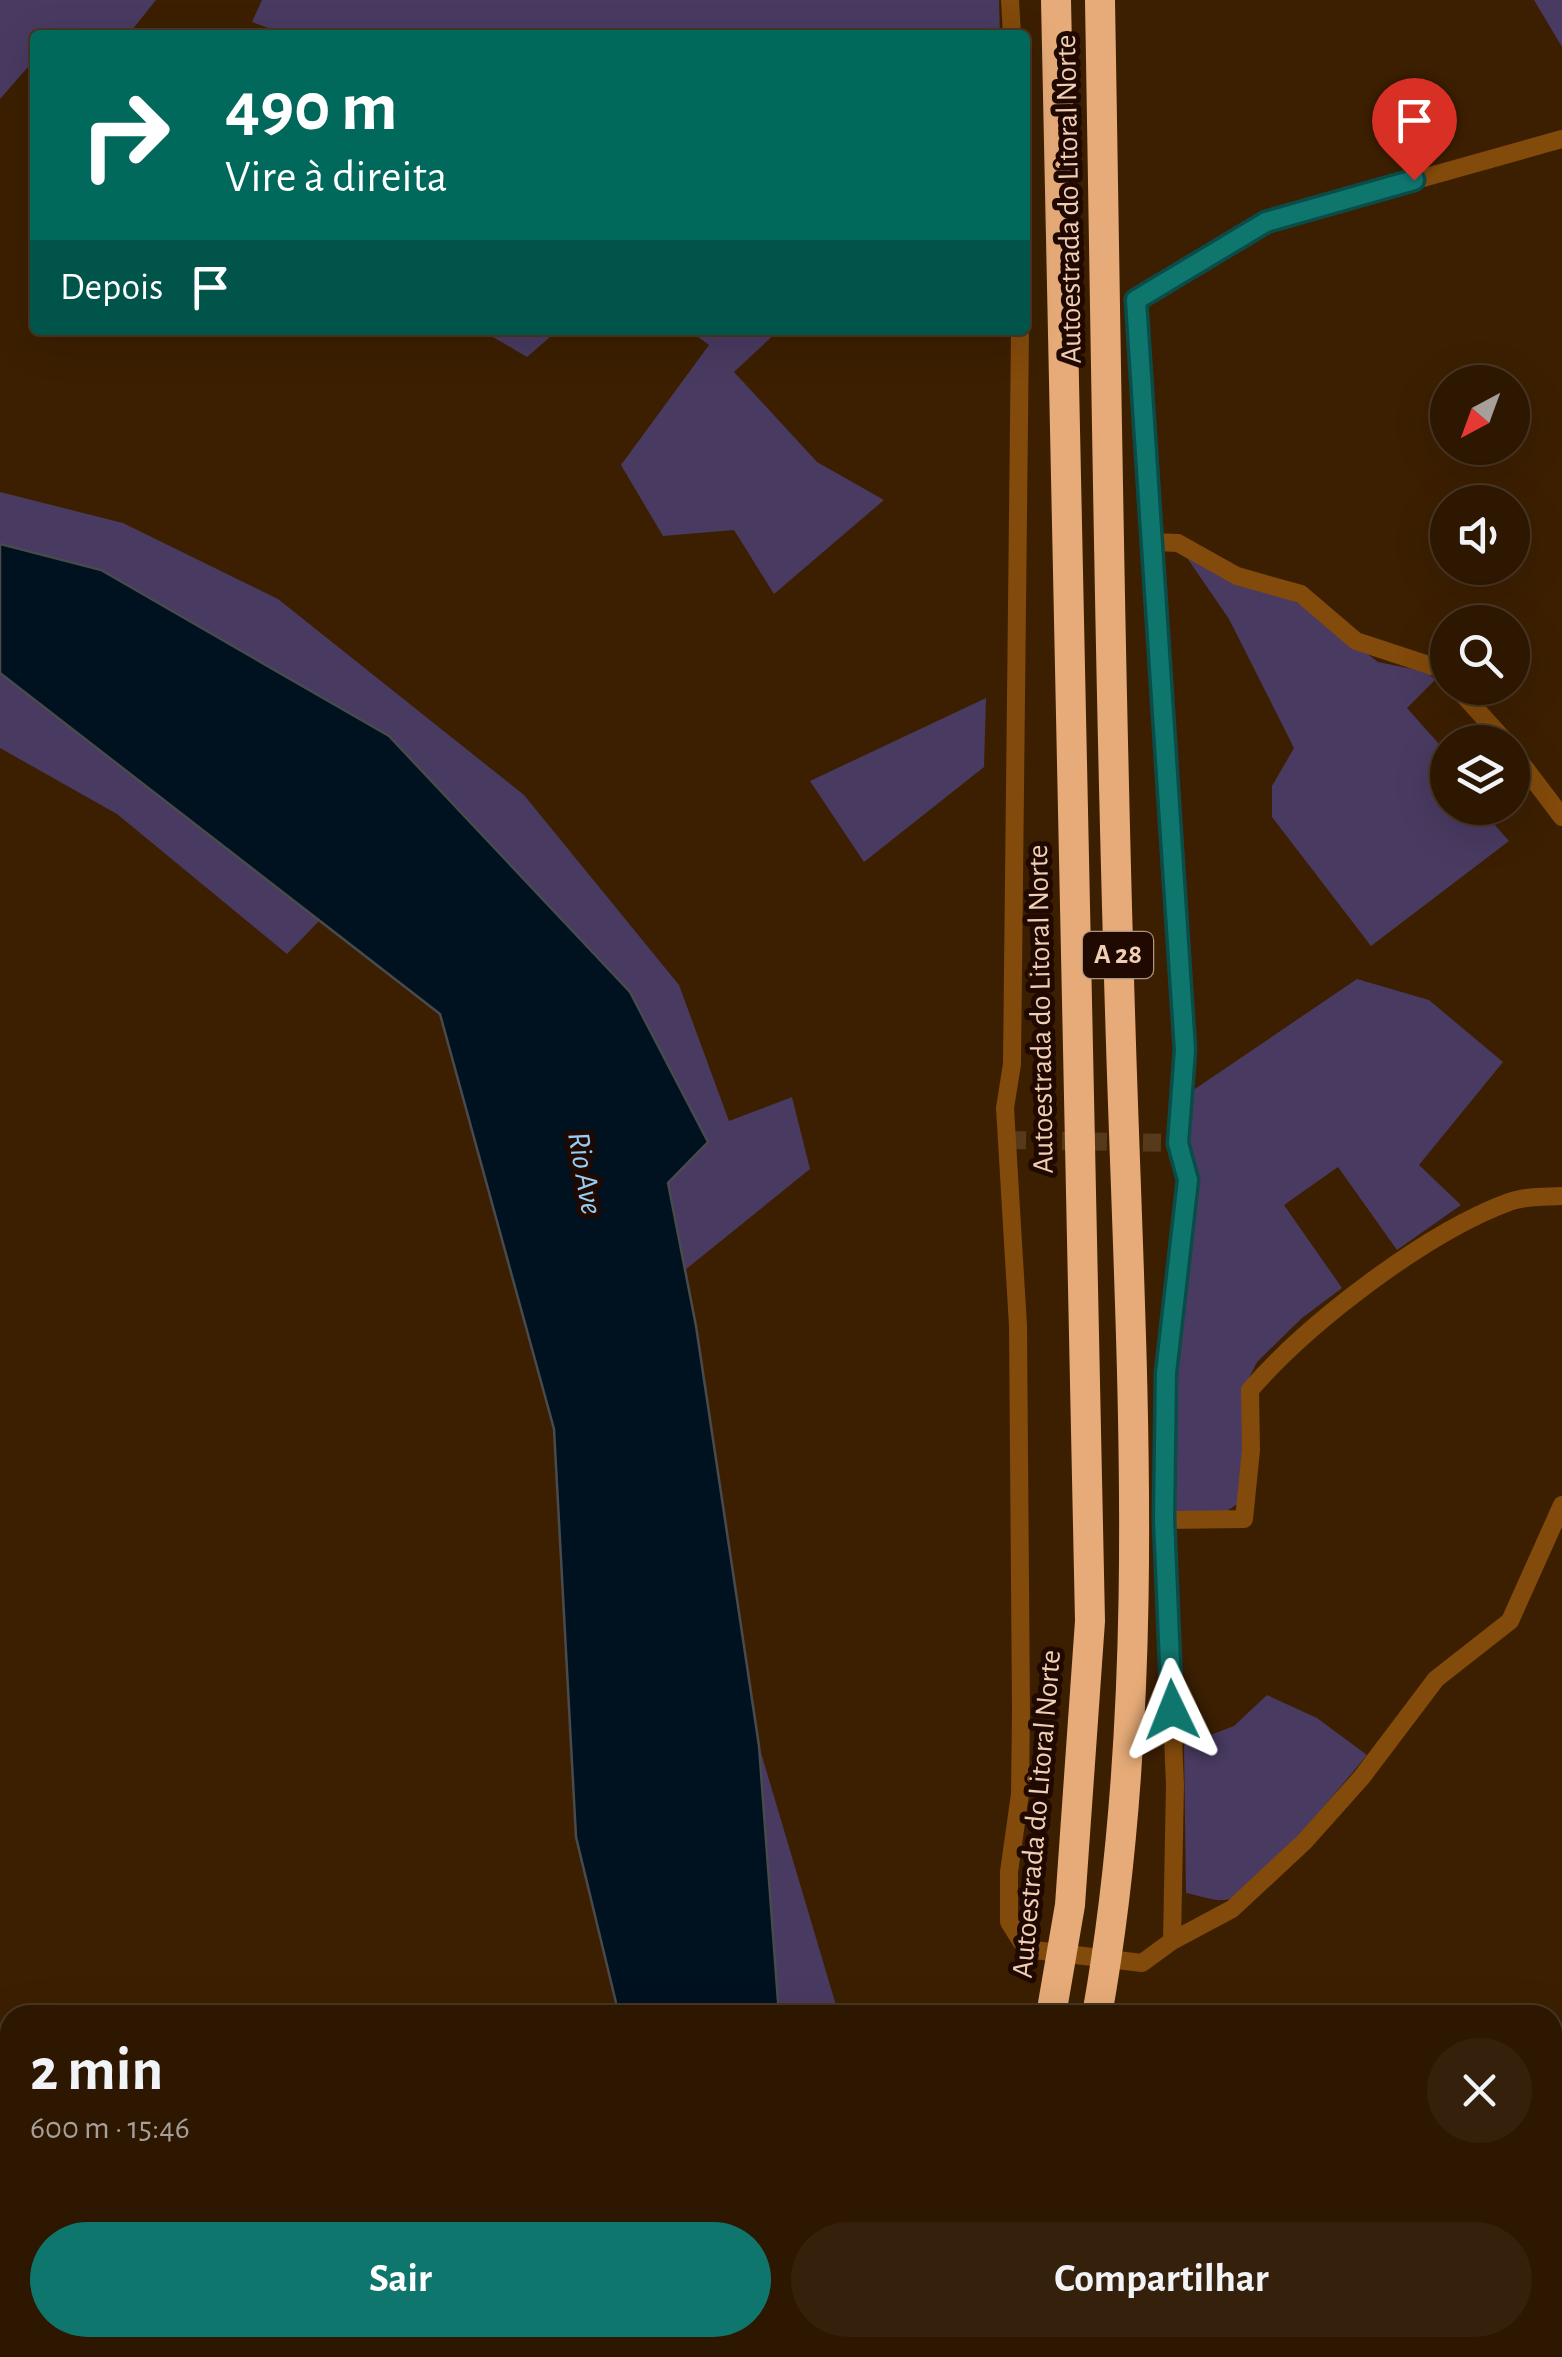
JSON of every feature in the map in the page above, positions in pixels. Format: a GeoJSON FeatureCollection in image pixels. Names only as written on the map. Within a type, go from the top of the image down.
{"type":"FeatureCollection","features":[{"type":"Feature","properties":{"kind":"highway","name":"Autoestrada do Litoral Norte"},"geometry":{"type":"LineString","coordinates":[[1054,2005],[1070,1905],[1090,1622],[1056,0]]}},
{"type":"Feature","properties":{"kind":"highway","name":"Autoestrada do Litoral Norte"},"geometry":{"type":"LineString","coordinates":[[1099,2005],[1116,1909],[1132,1635],[1130,1377],[1114,812],[1100,0]]}},
{"type":"Feature","properties":{"kind":"street"},"geometry":{"type":"LineString","coordinates":[[1010,0],[1012,30]]}},
{"type":"Feature","properties":{"kind":"street"},"geometry":{"type":"LineString","coordinates":[[1172,1941],[1175,1785],[1164,1520],[1168,1326],[1188,1180],[1178,1143],[1185,1050],[1155,542],[1148,498],[1136,300],[1266,222],[1562,138]]}},
{"type":"Feature","properties":{"kind":"street"},"geometry":{"type":"LineString","coordinates":[[1020,335],[1012,1064],[1005,1108],[1018,1326],[1021,1710],[1020,1794],[1009,1922],[1026,1949],[1142,1963],[1172,1941],[1232,1909],[1304,1842],[1362,1777],[1436,1680],[1510,1621],[1562,1505]]}},
{"type":"Feature","properties":{"kind":"street"},"geometry":{"type":"LineString","coordinates":[[1155,542],[1178,543],[1237,576],[1301,594],[1356,641],[1430,667]]}},
{"type":"Feature","properties":{"kind":"street"},"geometry":{"type":"LineString","coordinates":[[1472,705],[1491,725]]}},
{"type":"Feature","properties":{"kind":"street"},"geometry":{"type":"LineString","coordinates":[[1530,774],[1562,816]]}},
{"type":"Feature","properties":{"kind":"street"},"geometry":{"type":"LineString","coordinates":[[1164,1520],[1244,1519],[1251,1450],[1250,1390],[1289,1345],[1370,1284],[1473,1218],[1513,1200],[1562,1196]]}},
{"type":"Feature","properties":{"kind":"shaded area"},"geometry":{"type":"Polygon","coordinates":[[[0,0],[156,0],[132,30],[30,30],[30,65],[0,99],[0,0]]]}},
{"type":"Feature","properties":{"kind":"shaded area"},"geometry":{"type":"Polygon","coordinates":[[[262,0],[999,0],[1000,30],[274,30],[252,22],[262,0]]]}},
{"type":"Feature","properties":{"kind":"shaded area"},"geometry":{"type":"Polygon","coordinates":[[[1534,0],[1562,0],[1562,47],[1534,0]]]}},
{"type":"Feature","properties":{"kind":"shaded area"},"geometry":{"type":"Polygon","coordinates":[[[490,335],[552,335],[527,357],[490,335]]]}},
{"type":"Feature","properties":{"kind":"shaded area"},"geometry":{"type":"Polygon","coordinates":[[[696,335],[774,335],[734,372],[817,462],[884,500],[774,594],[734,530],[663,536],[621,465],[709,345],[696,335]]]}},
{"type":"Feature","properties":{"kind":"shaded area"},"geometry":{"type":"Polygon","coordinates":[[[0,492],[123,523],[278,599],[524,795],[679,985],[729,1121],[792,1097],[810,1169],[685,1270],[668,1182],[708,1142],[630,992],[389,736],[101,570],[0,544],[0,492]]]}},
{"type":"Feature","properties":{"kind":"shaded area"},"geometry":{"type":"Polygon","coordinates":[[[1183,552],[1307,607],[1378,662],[1427,672],[1430,685],[1407,708],[1430,734],[1430,825],[1495,825],[1509,841],[1371,946],[1272,817],[1272,786],[1294,748],[1229,619],[1183,552]]]}},
{"type":"Feature","properties":{"kind":"shaded area"},"geometry":{"type":"Polygon","coordinates":[[[0,673],[320,920],[287,954],[117,814],[0,748],[0,673]]]}},
{"type":"Feature","properties":{"kind":"shaded area"},"geometry":{"type":"Polygon","coordinates":[[[986,698],[984,767],[864,862],[810,781],[986,698]]]}},
{"type":"Feature","properties":{"kind":"shaded area"},"geometry":{"type":"Polygon","coordinates":[[[1357,979],[1429,1000],[1503,1062],[1419,1165],[1461,1205],[1397,1250],[1338,1167],[1284,1205],[1342,1288],[1302,1318],[1257,1362],[1243,1390],[1246,1452],[1239,1503],[1222,1514],[1179,1514],[1169,1505],[1170,1385],[1197,1184],[1185,1146],[1186,1095],[1357,979]]]}},
{"type":"Feature","properties":{"kind":"shaded area"},"geometry":{"type":"Polygon","coordinates":[[[1267,1695],[1317,1718],[1367,1755],[1298,1836],[1238,1894],[1220,1900],[1186,1893],[1184,1745],[1234,1726],[1267,1695]]]}},
{"type":"Feature","properties":{"kind":"shaded area"},"geometry":{"type":"Polygon","coordinates":[[[759,1746],[836,2005],[778,2005],[759,1746]]]}},
{"type":"Feature","properties":{"kind":"water","name":"Rio Ave"},"geometry":{"type":"Polygon","coordinates":[[[0,544],[101,570],[389,736],[630,992],[708,1142],[668,1183],[696,1326],[759,1746],[778,2005],[617,2005],[576,1837],[554,1429],[440,1014],[0,673],[0,544]]]}},
{"type":"Feature","properties":{"kind":"tunnel"},"geometry":{"type":"LineString","coordinates":[[1008,1140],[1178,1143]]}},
{"type":"Feature","properties":{"kind":"route"},"geometry":{"type":"LineString","coordinates":[[1172,1710],[1164,1520],[1166,1373],[1168,1326],[1188,1180],[1178,1143],[1185,1050],[1154,579],[1155,542],[1148,498],[1136,300],[1266,222],[1414,180]]}}]}
